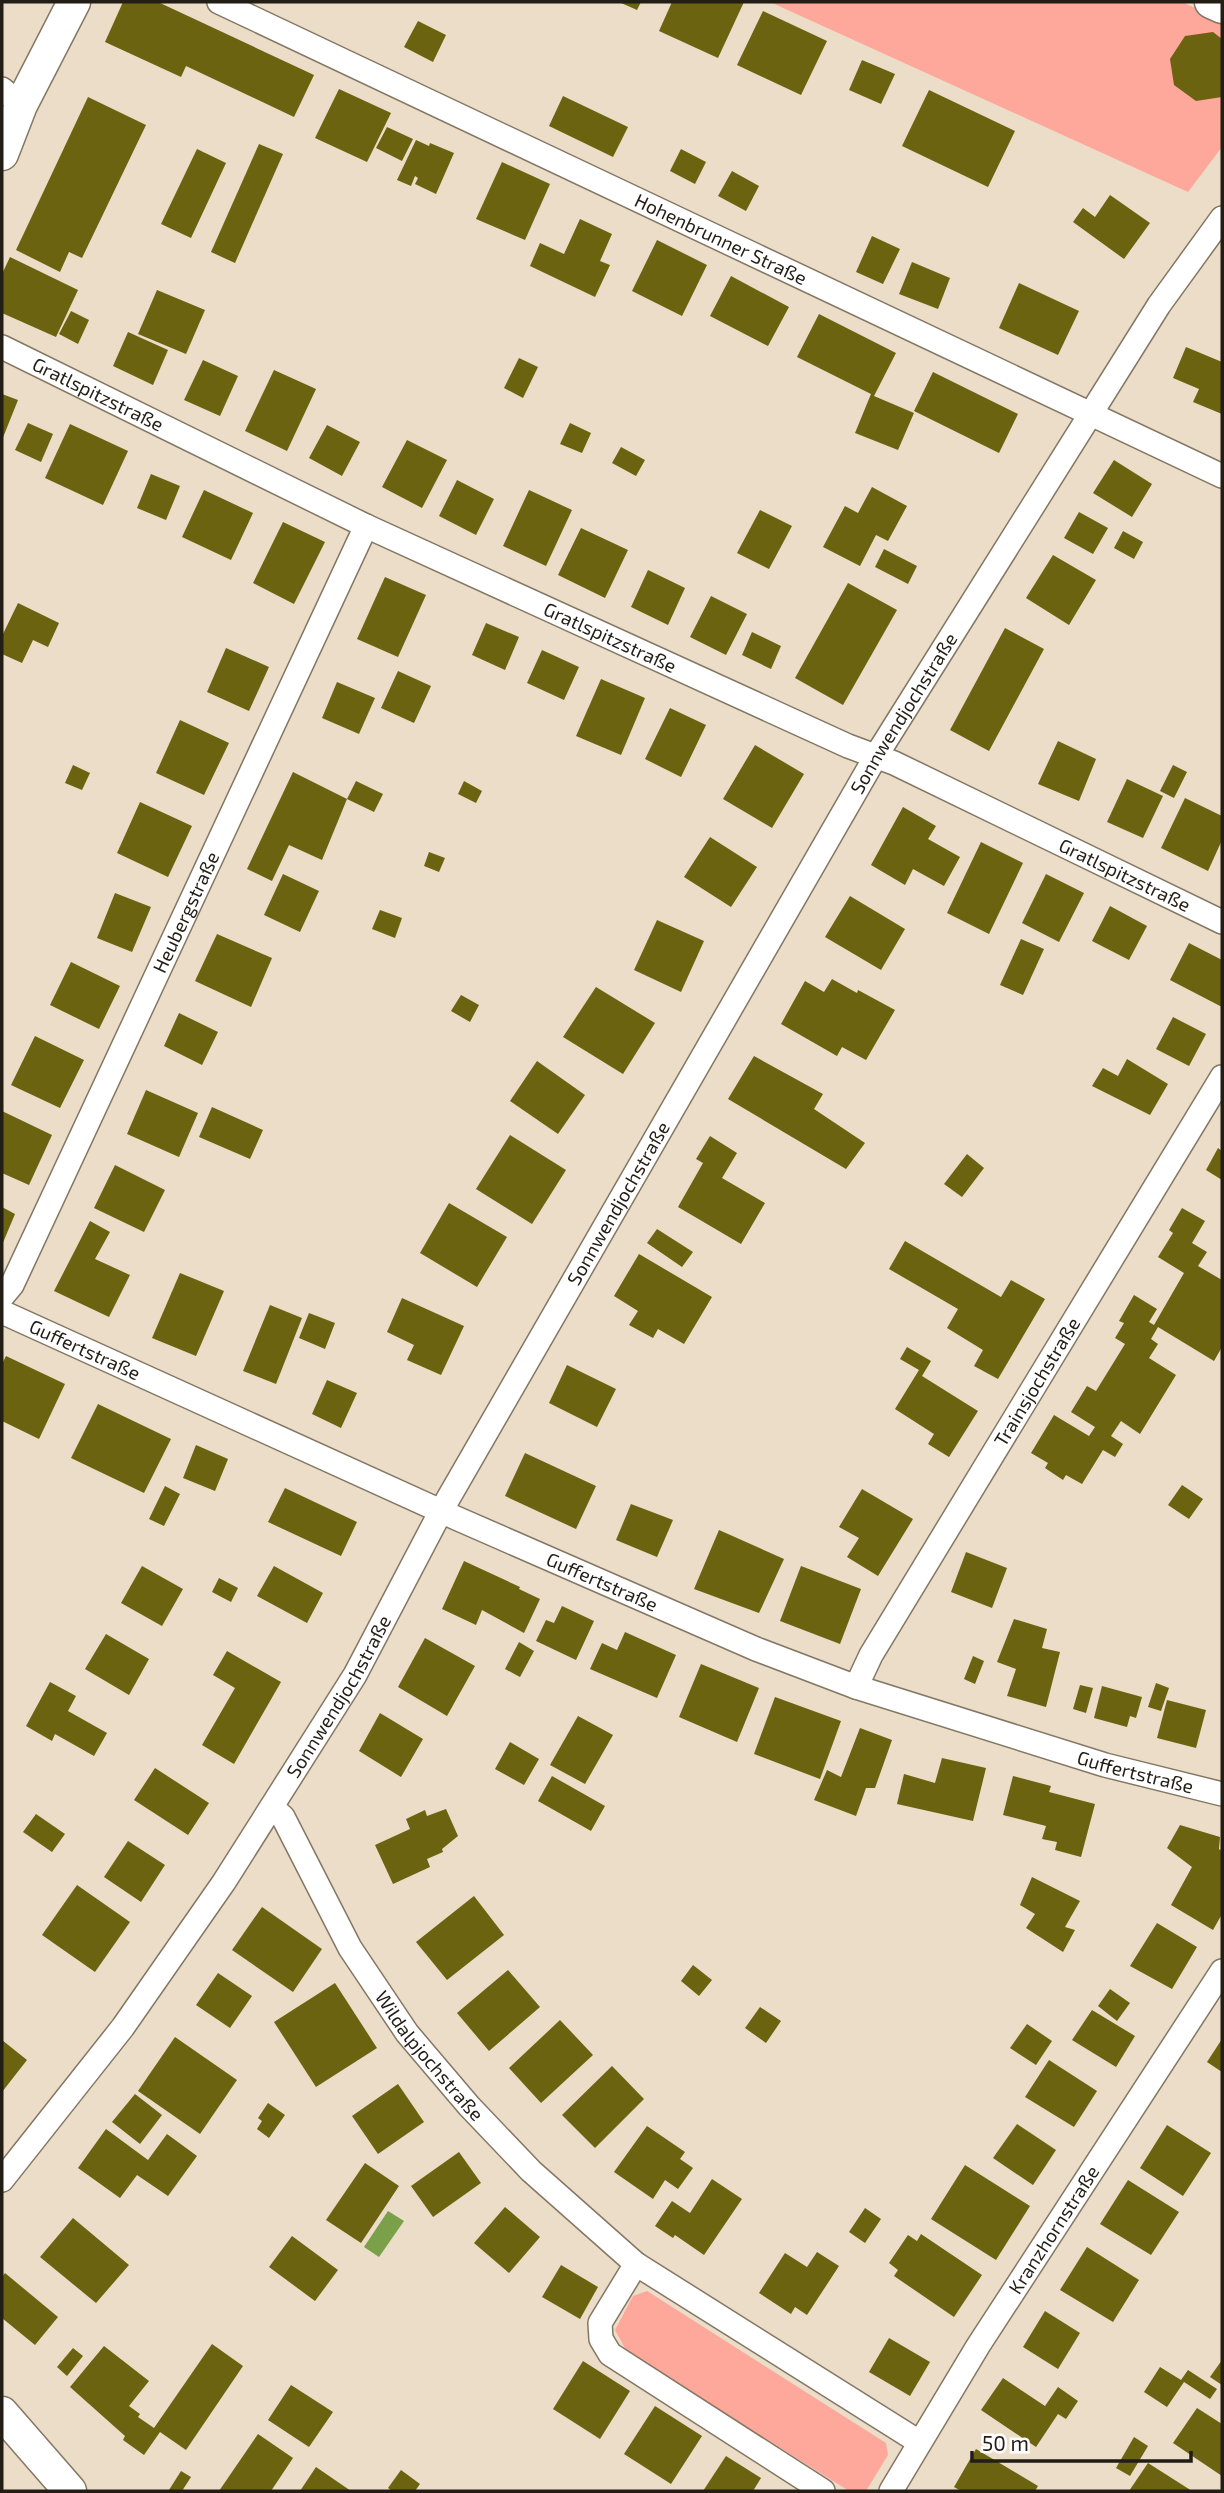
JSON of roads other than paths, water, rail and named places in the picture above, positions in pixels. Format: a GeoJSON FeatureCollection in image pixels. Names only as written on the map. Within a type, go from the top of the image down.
{"type":"FeatureCollection","features":[{"type":"Feature","properties":{"kind":"street"},"geometry":{"type":"LineString","coordinates":[[2,154],[11,97],[74,2]]}},
{"type":"Feature","properties":{"kind":"street","name":"Hohenbrunner Straße"},"geometry":{"type":"LineString","coordinates":[[219,2],[1222,476]]}},
{"type":"Feature","properties":{"kind":"street"},"geometry":{"type":"LineString","coordinates":[[1211,2],[1222,7]]}},
{"type":"Feature","properties":{"kind":"street","name":"Sonnwendjochstraße"},"geometry":{"type":"LineString","coordinates":[[2,2180],[123,2027],[224,1882],[355,1675],[441,1511],[876,756],[1159,304],[1222,218]]}},
{"type":"Feature","properties":{"kind":"street","name":"Gratlspitzstraße"},"geometry":{"type":"LineString","coordinates":[[2,346],[366,526],[836,741],[894,763],[1222,922]]}},
{"type":"Feature","properties":{"kind":"street","name":"Heubergstraße"},"geometry":{"type":"LineString","coordinates":[[2,1297],[12,1285],[366,526]]}},
{"type":"Feature","properties":{"kind":"street","name":"Trainsjochstraße"},"geometry":{"type":"LineString","coordinates":[[856,1687],[871,1655],[1222,1077]]}},
{"type":"Feature","properties":{"kind":"street","name":"Guffertstraße"},"geometry":{"type":"LineString","coordinates":[[2,1312],[441,1511],[756,1649],[856,1687],[1105,1765],[1222,1794]]}},
{"type":"Feature","properties":{"kind":"street","name":"Wildalpjochstraße"},"geometry":{"type":"LineString","coordinates":[[272,1807],[284,1817],[350,1948],[407,2034],[469,2106],[531,2171],[636,2264],[919,2442]]}},
{"type":"Feature","properties":{"kind":"street","name":"Kranzhornstraße"},"geometry":{"type":"LineString","coordinates":[[891,2491],[983,2339],[1222,1971]]}},
{"type":"Feature","properties":{"kind":"street"},"geometry":{"type":"LineString","coordinates":[[636,2264],[600,2323],[601,2339],[610,2354],[823,2491]]}},
{"type":"Feature","properties":{"kind":"street"},"geometry":{"type":"LineString","coordinates":[[2,2413],[71,2491]]}}]}
